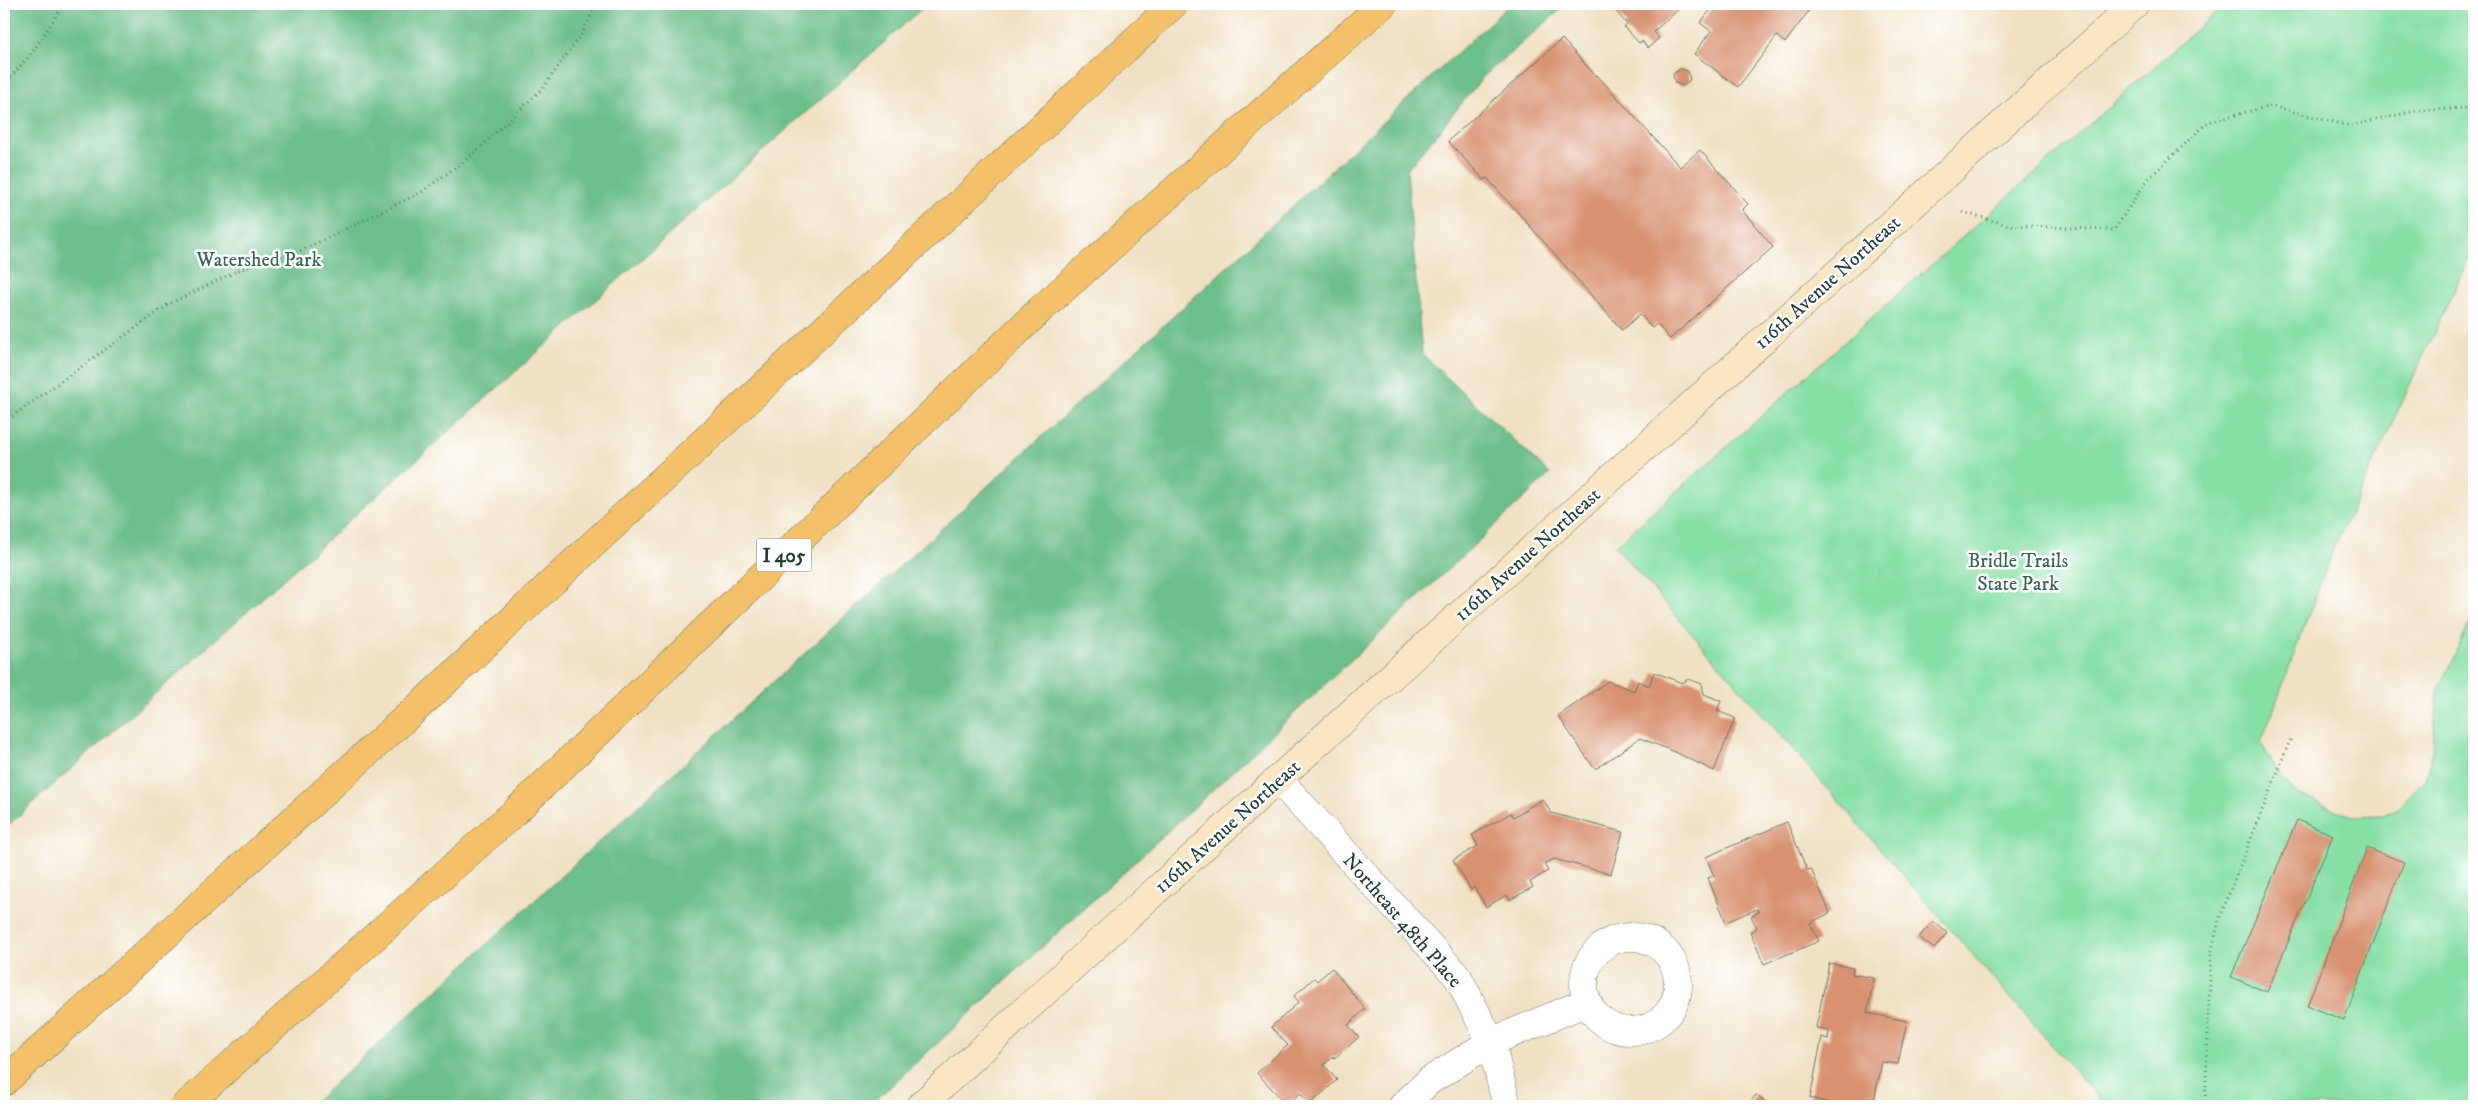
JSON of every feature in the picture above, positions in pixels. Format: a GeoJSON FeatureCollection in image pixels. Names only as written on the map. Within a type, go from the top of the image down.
{"type":"FeatureCollection","features":[{"type":"Feature","properties":{"kind":"highway"},"geometry":{"type":"LineString","coordinates":[[4,1082],[430,696],[1174,4]]}},
{"type":"Feature","properties":{"kind":"highway","name":"I 405"},"geometry":{"type":"LineString","coordinates":[[185,1106],[517,810],[1040,310],[1383,4]]}},
{"type":"Feature","properties":{"kind":"street","name":"116th Avenue Northeast"},"geometry":{"type":"LineString","coordinates":[[920,1106],[1278,779],[2135,4]]}},
{"type":"Feature","properties":{"kind":"street","name":"Northeast 48th Place"},"geometry":{"type":"LineString","coordinates":[[1278,779],[1458,977],[1491,1042],[1507,1106]]}},
{"type":"Feature","properties":{"kind":"street"},"geometry":{"type":"LineString","coordinates":[[1403,1106],[1429,1081],[1491,1042],[1587,1002]]}},
{"type":"Feature","properties":{"kind":"path"},"geometry":{"type":"LineString","coordinates":[[4,85],[34,50],[64,4]]}},
{"type":"Feature","properties":{"kind":"path"},"geometry":{"type":"LineString","coordinates":[[4,422],[90,358],[168,304],[240,270],[300,251],[378,215],[420,193],[470,157],[543,88],[584,30],[597,4]]}},
{"type":"Feature","properties":{"kind":"path"},"geometry":{"type":"LineString","coordinates":[[1963,212],[2008,226],[2114,230],[2148,179],[2208,122],[2270,106],[2350,126],[2415,111],[2465,108],[2474,99]]}},
{"type":"Feature","properties":{"kind":"path"},"geometry":{"type":"LineString","coordinates":[[2205,1106],[2213,945],[2219,920],[2291,738]]}},
{"type":"Feature","properties":{"kind":"green space","name":"Watershed Park"},"geometry":{"type":"Polygon","coordinates":[[[4,4],[927,4],[4,829],[4,4]]]}},
{"type":"Feature","properties":{"kind":"green space"},"geometry":{"type":"Polygon","coordinates":[[[1510,4],[1567,4],[1484,76],[1407,170],[1422,354],[1550,474],[1189,812],[869,1106],[310,1106],[1202,290],[1510,4]]]}},
{"type":"Feature","properties":{"kind":"green space","name":"Bridle Trails State Park"},"geometry":{"type":"Polygon","coordinates":[[[2225,4],[2474,4],[2474,247],[2332,552],[2261,743],[2280,775],[2297,794],[2352,816],[2383,815],[2400,807],[2425,780],[2433,751],[2437,691],[2474,615],[2474,1106],[2105,1106],[1615,546],[2225,4]]]}},
{"type":"Feature","properties":{"kind":"building"},"geometry":{"type":"Polygon","coordinates":[[[1617,4],[1676,4],[1680,8],[1653,32],[1659,38],[1648,48],[1642,41],[1639,43],[1624,27],[1627,24],[1613,8],[1617,4]]]}},
{"type":"Feature","properties":{"kind":"building"},"geometry":{"type":"Polygon","coordinates":[[[1727,4],[1814,4],[1785,43],[1777,36],[1738,87],[1694,54],[1711,31],[1700,23],[1715,5],[1722,10],[1727,4]]]}},
{"type":"Feature","properties":{"kind":"building"},"geometry":{"type":"Polygon","coordinates":[[[1562,39],[1680,167],[1700,150],[1748,204],[1742,210],[1773,247],[1670,339],[1657,324],[1652,328],[1640,314],[1622,330],[1487,178],[1484,180],[1448,141],[1562,39]]]}},
{"type":"Feature","properties":{"kind":"building"},"geometry":{"type":"Polygon","coordinates":[[[1680,69],[1688,71],[1690,80],[1683,86],[1675,83],[1673,74],[1680,69]]]}},
{"type":"Feature","properties":{"kind":"building"},"geometry":{"type":"Polygon","coordinates":[[[1654,672],[1682,683],[1688,679],[1702,684],[1704,694],[1721,701],[1717,711],[1735,718],[1714,771],[1640,738],[1597,768],[1594,768],[1558,716],[1608,681],[1634,691],[1638,681],[1649,686],[1654,672]]]}},
{"type":"Feature","properties":{"kind":"building"},"geometry":{"type":"Polygon","coordinates":[[[1543,799],[1551,813],[1623,832],[1611,874],[1554,859],[1544,864],[1548,871],[1530,882],[1533,887],[1510,900],[1507,895],[1486,907],[1474,887],[1471,890],[1453,860],[1478,846],[1472,835],[1511,813],[1513,817],[1543,799]]]}},
{"type":"Feature","properties":{"kind":"building"},"geometry":{"type":"Polygon","coordinates":[[[2297,820],[2333,835],[2267,992],[2231,977],[2297,820]]]}},
{"type":"Feature","properties":{"kind":"building"},"geometry":{"type":"Polygon","coordinates":[[[1787,822],[1807,870],[1811,869],[1830,913],[1810,923],[1819,941],[1764,964],[1750,932],[1757,928],[1751,916],[1759,912],[1757,909],[1726,922],[1708,878],[1714,876],[1706,857],[1787,822]]]}},
{"type":"Feature","properties":{"kind":"building"},"geometry":{"type":"Polygon","coordinates":[[[2367,848],[2404,862],[2344,1020],[2307,1006],[2367,848]]]}},
{"type":"Feature","properties":{"kind":"building"},"geometry":{"type":"Polygon","coordinates":[[[1933,921],[1947,933],[1934,949],[1919,937],[1933,921]]]}},
{"type":"Feature","properties":{"kind":"building"},"geometry":{"type":"Polygon","coordinates":[[[1829,963],[1853,968],[1852,974],[1874,978],[1867,1013],[1907,1021],[1898,1064],[1882,1062],[1873,1106],[1842,1106],[1810,1098],[1822,1037],[1828,1039],[1829,1030],[1816,1028],[1829,963]]]}},
{"type":"Feature","properties":{"kind":"building"},"geometry":{"type":"Polygon","coordinates":[[[1332,968],[1365,1009],[1348,1025],[1359,1037],[1324,1065],[1337,1080],[1310,1104],[1300,1093],[1287,1105],[1257,1073],[1288,1045],[1271,1027],[1299,1002],[1294,996],[1314,978],[1317,981],[1332,968]]]}},
{"type":"Feature","properties":{"kind":"building"},"geometry":{"type":"Polygon","coordinates":[[[1756,1095],[1770,1106],[1747,1106],[1756,1095]]]}}]}
